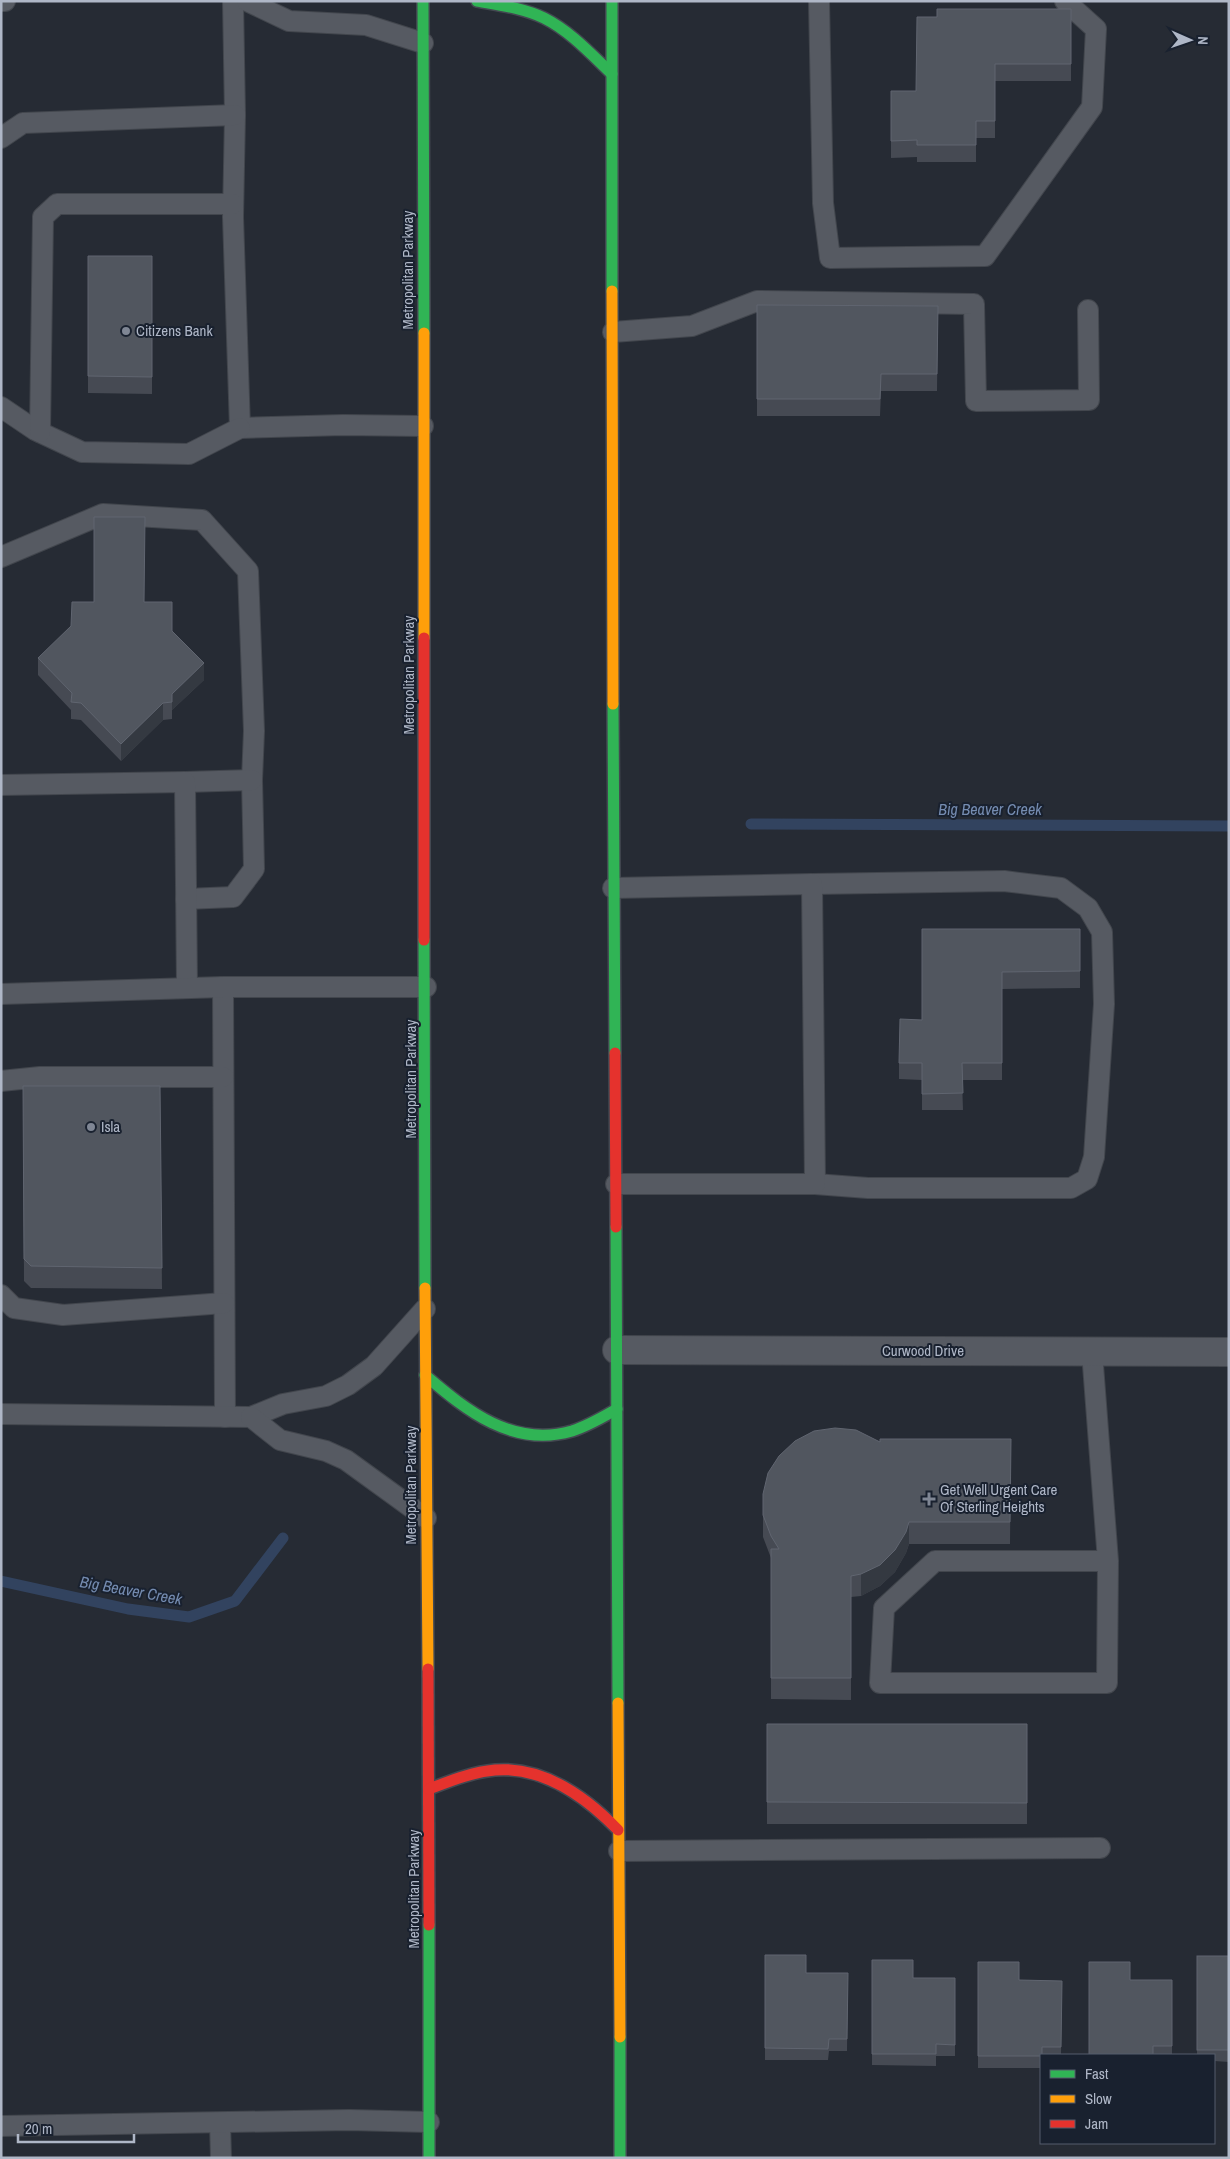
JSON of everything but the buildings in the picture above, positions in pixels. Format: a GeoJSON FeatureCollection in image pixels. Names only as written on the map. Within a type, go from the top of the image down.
{"type":"FeatureCollection","features":[{"type":"Feature","properties":{"kind":"main road","name":"Metropolitan Parkway"},"geometry":{"type":"LineString","coordinates":[[423,1],[426,987],[425,1375],[429,1788],[429,2158]]}},
{"type":"Feature","properties":{"kind":"main road"},"geometry":{"type":"LineString","coordinates":[[477,1],[518,9],[549,21],[576,40],[612,74]]}},
{"type":"Feature","properties":{"kind":"main road"},"geometry":{"type":"LineString","coordinates":[[612,1],[613,888],[620,2158]]}},
{"type":"Feature","properties":{"kind":"main road"},"geometry":{"type":"LineString","coordinates":[[425,1375],[457,1402],[487,1421],[521,1433],[552,1434],[582,1428],[617,1409]]}},
{"type":"Feature","properties":{"kind":"main road"},"geometry":{"type":"LineString","coordinates":[[429,1788],[465,1776],[497,1770],[532,1774],[562,1786],[590,1803],[618,1830]]}},
{"type":"Feature","properties":{"kind":"street","name":"Curwood Drive"},"geometry":{"type":"LineString","coordinates":[[617,1350],[1229,1352]]}},
{"type":"Feature","properties":{"kind":"lane"},"geometry":{"type":"LineString","coordinates":[[233,1],[235,115],[233,204],[240,428]]}},
{"type":"Feature","properties":{"kind":"lane"},"geometry":{"type":"LineString","coordinates":[[247,1],[289,21],[366,25],[422,43]]}},
{"type":"Feature","properties":{"kind":"lane"},"geometry":{"type":"LineString","coordinates":[[819,1],[823,203],[830,258],[985,256],[1092,107],[1096,30],[1066,1]]}},
{"type":"Feature","properties":{"kind":"lane"},"geometry":{"type":"LineString","coordinates":[[1,138],[23,123],[235,115]]}},
{"type":"Feature","properties":{"kind":"lane"},"geometry":{"type":"LineString","coordinates":[[40,432],[43,217],[57,204],[233,204]]}},
{"type":"Feature","properties":{"kind":"lane"},"geometry":{"type":"LineString","coordinates":[[613,332],[692,326],[757,301],[974,304],[976,401],[1089,400],[1088,310]]}},
{"type":"Feature","properties":{"kind":"lane"},"geometry":{"type":"LineString","coordinates":[[1,406],[40,432],[82,452],[189,454],[240,428],[343,425],[423,426]]}},
{"type":"Feature","properties":{"kind":"lane"},"geometry":{"type":"LineString","coordinates":[[1,557],[103,514],[202,520],[248,572],[254,731],[252,780],[254,869],[233,898],[186,899]]}},
{"type":"Feature","properties":{"kind":"lane"},"geometry":{"type":"LineString","coordinates":[[1,785],[252,780]]}},
{"type":"Feature","properties":{"kind":"lane"},"geometry":{"type":"LineString","coordinates":[[185,782],[187,988]]}},
{"type":"Feature","properties":{"kind":"lane"},"geometry":{"type":"LineString","coordinates":[[613,888],[1004,881],[1061,888],[1088,908],[1102,932],[1104,1004],[1094,1157],[1087,1179],[1072,1188],[868,1188],[815,1184],[616,1184]]}},
{"type":"Feature","properties":{"kind":"lane"},"geometry":{"type":"LineString","coordinates":[[812,884],[815,1184]]}},
{"type":"Feature","properties":{"kind":"lane"},"geometry":{"type":"LineString","coordinates":[[1,994],[223,987],[426,987]]}},
{"type":"Feature","properties":{"kind":"lane"},"geometry":{"type":"LineString","coordinates":[[223,987],[225,1417]]}},
{"type":"Feature","properties":{"kind":"lane"},"geometry":{"type":"LineString","coordinates":[[1,1081],[40,1077],[223,1077]]}},
{"type":"Feature","properties":{"kind":"lane"},"geometry":{"type":"LineString","coordinates":[[1,1295],[14,1308],[63,1315],[224,1303]]}},
{"type":"Feature","properties":{"kind":"lane"},"geometry":{"type":"LineString","coordinates":[[1,1414],[251,1417],[283,1404],[326,1396],[348,1385],[374,1366],[425,1309]]}},
{"type":"Feature","properties":{"kind":"lane"},"geometry":{"type":"LineString","coordinates":[[1092,1352],[1108,1561],[1107,1683],[880,1683],[884,1608],[934,1561],[1108,1561]]}},
{"type":"Feature","properties":{"kind":"lane"},"geometry":{"type":"LineString","coordinates":[[251,1417],[280,1440],[326,1451],[346,1460],[426,1518]]}},
{"type":"Feature","properties":{"kind":"lane"},"geometry":{"type":"LineString","coordinates":[[619,1851],[1100,1848]]}},
{"type":"Feature","properties":{"kind":"lane"},"geometry":{"type":"LineString","coordinates":[[1,2126],[349,2120],[429,2122]]}},
{"type":"Feature","properties":{"kind":"lane"},"geometry":{"type":"LineString","coordinates":[[220,2123],[221,2158]]}},
{"type":"Feature","properties":{"kind":"waterway","name":"Big Beaver Creek"},"geometry":{"type":"LineString","coordinates":[[751,824],[1229,826]]}},
{"type":"Feature","properties":{"kind":"waterway","name":"Big Beaver Creek"},"geometry":{"type":"LineString","coordinates":[[1,1581],[128,1609],[189,1617],[235,1601],[283,1538]]}},
{"type":"Feature","properties":{"kind":"traffic: fast"},"geometry":{"type":"LineString","coordinates":[[423,1],[424,333]]}},
{"type":"Feature","properties":{"kind":"traffic: fast"},"geometry":{"type":"LineString","coordinates":[[477,1],[519,9],[554,23],[612,74]]}},
{"type":"Feature","properties":{"kind":"traffic: fast"},"geometry":{"type":"LineString","coordinates":[[612,1],[612,291]]}},
{"type":"Feature","properties":{"kind":"traffic: fast"},"geometry":{"type":"LineString","coordinates":[[613,704],[615,1053]]}},
{"type":"Feature","properties":{"kind":"traffic: fast"},"geometry":{"type":"LineString","coordinates":[[424,940],[425,1288]]}},
{"type":"Feature","properties":{"kind":"traffic: fast"},"geometry":{"type":"LineString","coordinates":[[616,1227],[618,1703]]}},
{"type":"Feature","properties":{"kind":"traffic: fast"},"geometry":{"type":"LineString","coordinates":[[425,1375],[474,1413],[492,1423],[530,1434],[550,1435],[572,1431],[590,1424],[617,1409]]}},
{"type":"Feature","properties":{"kind":"traffic: fast"},"geometry":{"type":"LineString","coordinates":[[429,1925],[429,2158]]}},
{"type":"Feature","properties":{"kind":"traffic: fast"},"geometry":{"type":"LineString","coordinates":[[620,2037],[620,2158]]}},
{"type":"Feature","properties":{"kind":"traffic: slow"},"geometry":{"type":"LineString","coordinates":[[612,291],[613,704]]}},
{"type":"Feature","properties":{"kind":"traffic: slow"},"geometry":{"type":"LineString","coordinates":[[424,333],[424,638]]}},
{"type":"Feature","properties":{"kind":"traffic: slow"},"geometry":{"type":"LineString","coordinates":[[425,1288],[428,1669]]}},
{"type":"Feature","properties":{"kind":"traffic: slow"},"geometry":{"type":"LineString","coordinates":[[618,1703],[620,2037]]}},
{"type":"Feature","properties":{"kind":"traffic: jam"},"geometry":{"type":"LineString","coordinates":[[424,638],[424,940]]}},
{"type":"Feature","properties":{"kind":"traffic: jam"},"geometry":{"type":"LineString","coordinates":[[615,1053],[616,1227]]}},
{"type":"Feature","properties":{"kind":"traffic: jam"},"geometry":{"type":"LineString","coordinates":[[428,1669],[429,1925]]}},
{"type":"Feature","properties":{"kind":"traffic: jam"},"geometry":{"type":"LineString","coordinates":[[429,1789],[461,1777],[486,1771],[513,1770],[530,1773],[563,1786],[578,1795],[618,1830]]}},
{"type":"Feature","properties":{"kind":"place","name":"Citizens Bank"},"geometry":{"type":"Point","coordinates":[126,331]}},
{"type":"Feature","properties":{"kind":"place","name":"Isla"},"geometry":{"type":"Point","coordinates":[91,1127]}},
{"type":"Feature","properties":{"kind":"place","name":"Get Well Urgent Care Of Sterling Heights"},"geometry":{"type":"Point","coordinates":[929,1499]}}]}
